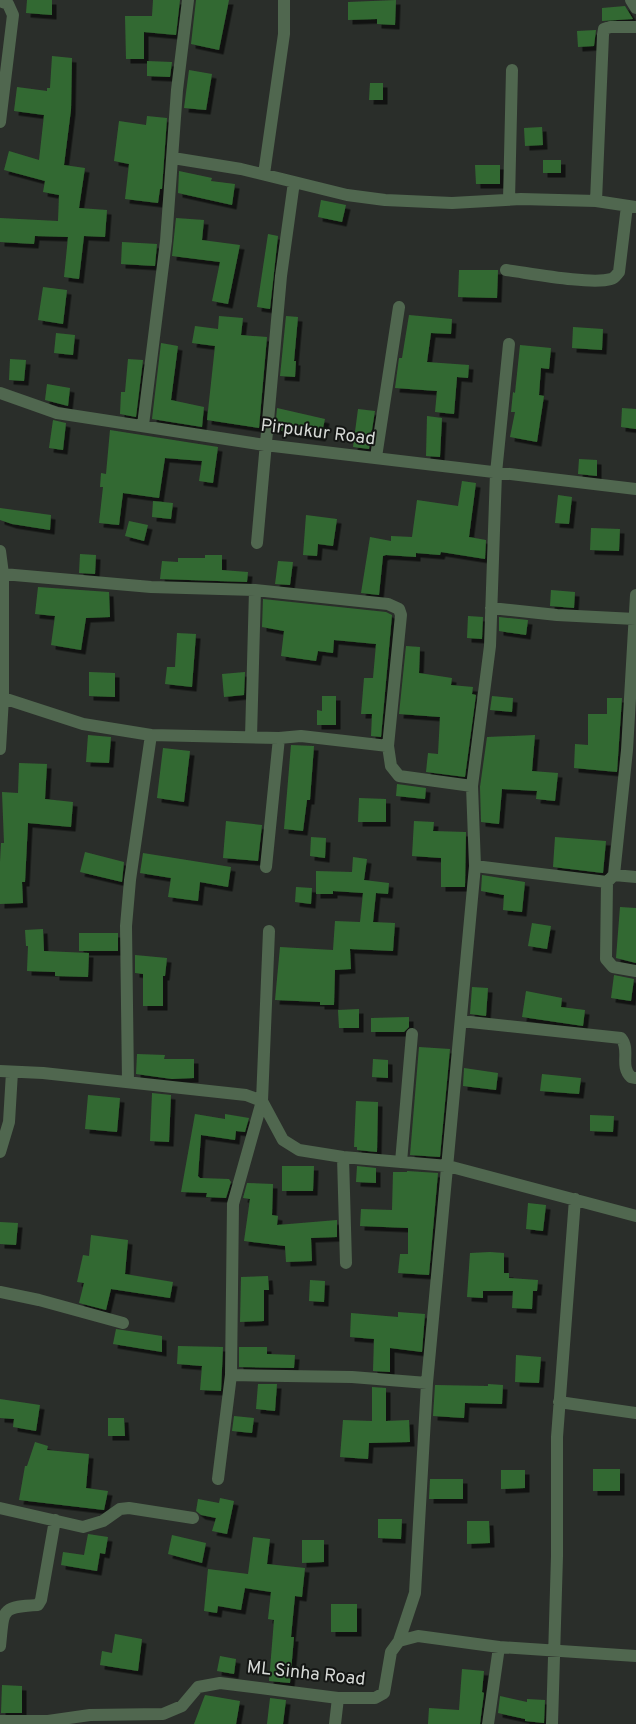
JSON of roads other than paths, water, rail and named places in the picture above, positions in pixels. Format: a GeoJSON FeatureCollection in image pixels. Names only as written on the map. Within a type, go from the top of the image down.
{"type":"FeatureCollection","features":[{"type":"Feature","properties":{"kind":"street"},"geometry":{"type":"LineString","coordinates":[[143,425],[166,241],[177,90],[188,0]]}},
{"type":"Feature","properties":{"kind":"street"},"geometry":{"type":"LineString","coordinates":[[264,174],[284,34],[284,0]]}},
{"type":"Feature","properties":{"kind":"street"},"geometry":{"type":"LineString","coordinates":[[631,0],[636,8]]}},
{"type":"Feature","properties":{"kind":"street"},"geometry":{"type":"LineString","coordinates":[[0,1],[8,4],[12,15],[0,122]]}},
{"type":"Feature","properties":{"kind":"street"},"geometry":{"type":"LineString","coordinates":[[596,201],[604,29],[610,27],[636,27]]}},
{"type":"Feature","properties":{"kind":"street"},"geometry":{"type":"LineString","coordinates":[[509,200],[512,70]]}},
{"type":"Feature","properties":{"kind":"street"},"geometry":{"type":"LineString","coordinates":[[173,158],[264,174],[347,195],[384,200],[452,203],[509,200],[596,201],[632,206],[619,272],[614,278],[608,280],[578,279],[506,270]]}},
{"type":"Feature","properties":{"kind":"street"},"geometry":{"type":"LineString","coordinates":[[257,543],[281,276],[294,182]]}},
{"type":"Feature","properties":{"kind":"street"},"geometry":{"type":"LineString","coordinates":[[376,457],[399,307]]}},
{"type":"Feature","properties":{"kind":"street"},"geometry":{"type":"LineString","coordinates":[[399,1641],[415,1593],[427,1383],[475,866],[472,786],[490,646],[496,473],[509,344]]}},
{"type":"Feature","properties":{"kind":"street","name":"Pirpukur Road"},"geometry":{"type":"LineString","coordinates":[[0,393],[57,413],[265,445],[636,489]]}},
{"type":"Feature","properties":{"kind":"street"},"geometry":{"type":"LineString","coordinates":[[0,551],[4,574],[0,749]]}},
{"type":"Feature","properties":{"kind":"street"},"geometry":{"type":"LineString","coordinates":[[4,574],[151,587],[256,590],[388,604],[399,609],[401,614],[388,746],[391,766],[399,776],[472,786]]}},
{"type":"Feature","properties":{"kind":"street"},"geometry":{"type":"LineString","coordinates":[[251,737],[256,590]]}},
{"type":"Feature","properties":{"kind":"street"},"geometry":{"type":"LineString","coordinates":[[636,595],[627,750],[610,878],[606,959],[612,967],[636,971]]}},
{"type":"Feature","properties":{"kind":"street"},"geometry":{"type":"LineString","coordinates":[[491,608],[557,615],[635,619]]}},
{"type":"Feature","properties":{"kind":"street"},"geometry":{"type":"LineString","coordinates":[[2,698],[83,724],[151,735],[279,738],[301,736],[388,746]]}},
{"type":"Feature","properties":{"kind":"street"},"geometry":{"type":"LineString","coordinates":[[128,1082],[126,926],[130,880],[151,735]]}},
{"type":"Feature","properties":{"kind":"street"},"geometry":{"type":"LineString","coordinates":[[266,867],[279,738]]}},
{"type":"Feature","properties":{"kind":"street"},"geometry":{"type":"LineString","coordinates":[[475,866],[610,878],[636,876]]}},
{"type":"Feature","properties":{"kind":"street"},"geometry":{"type":"LineString","coordinates":[[218,1480],[231,1375],[233,1204],[262,1102],[269,931]]}},
{"type":"Feature","properties":{"kind":"street"},"geometry":{"type":"LineString","coordinates":[[461,1021],[621,1038],[626,1048],[625,1068],[628,1074],[636,1078]]}},
{"type":"Feature","properties":{"kind":"street"},"geometry":{"type":"LineString","coordinates":[[401,1162],[412,1034]]}},
{"type":"Feature","properties":{"kind":"street"},"geometry":{"type":"LineString","coordinates":[[0,1152],[9,1122],[6,1071],[128,1082],[246,1095],[262,1102],[277,1131],[289,1146],[299,1150],[343,1157],[448,1166],[636,1216]]}},
{"type":"Feature","properties":{"kind":"street"},"geometry":{"type":"LineString","coordinates":[[343,1157],[346,1263]]}},
{"type":"Feature","properties":{"kind":"street"},"geometry":{"type":"LineString","coordinates":[[552,1724],[557,1437],[575,1200]]}},
{"type":"Feature","properties":{"kind":"street"},"geometry":{"type":"LineString","coordinates":[[0,1292],[39,1300],[123,1323]]}},
{"type":"Feature","properties":{"kind":"street"},"geometry":{"type":"LineString","coordinates":[[231,1375],[352,1378],[427,1383]]}},
{"type":"Feature","properties":{"kind":"street"},"geometry":{"type":"LineString","coordinates":[[559,1402],[636,1413]]}},
{"type":"Feature","properties":{"kind":"street"},"geometry":{"type":"LineString","coordinates":[[0,1508],[83,1527],[103,1521],[120,1509],[129,1508],[193,1518]]}},
{"type":"Feature","properties":{"kind":"street"},"geometry":{"type":"LineString","coordinates":[[0,1646],[3,1617],[7,1610],[13,1606],[38,1605],[41,1600],[55,1520]]}},
{"type":"Feature","properties":{"kind":"street"},"geometry":{"type":"LineString","coordinates":[[399,1641],[418,1636],[499,1647],[636,1656]]}},
{"type":"Feature","properties":{"kind":"street","name":"ML Sinha Road"},"geometry":{"type":"LineString","coordinates":[[0,1721],[48,1721],[90,1715],[122,1721],[163,1714],[174,1711],[182,1706],[198,1687],[220,1683],[338,1698],[380,1697],[384,1693],[391,1652],[399,1641]]}},
{"type":"Feature","properties":{"kind":"street"},"geometry":{"type":"LineString","coordinates":[[488,1724],[499,1647]]}},
{"type":"Feature","properties":{"kind":"street"},"geometry":{"type":"LineString","coordinates":[[335,1724],[338,1698]]}}]}
